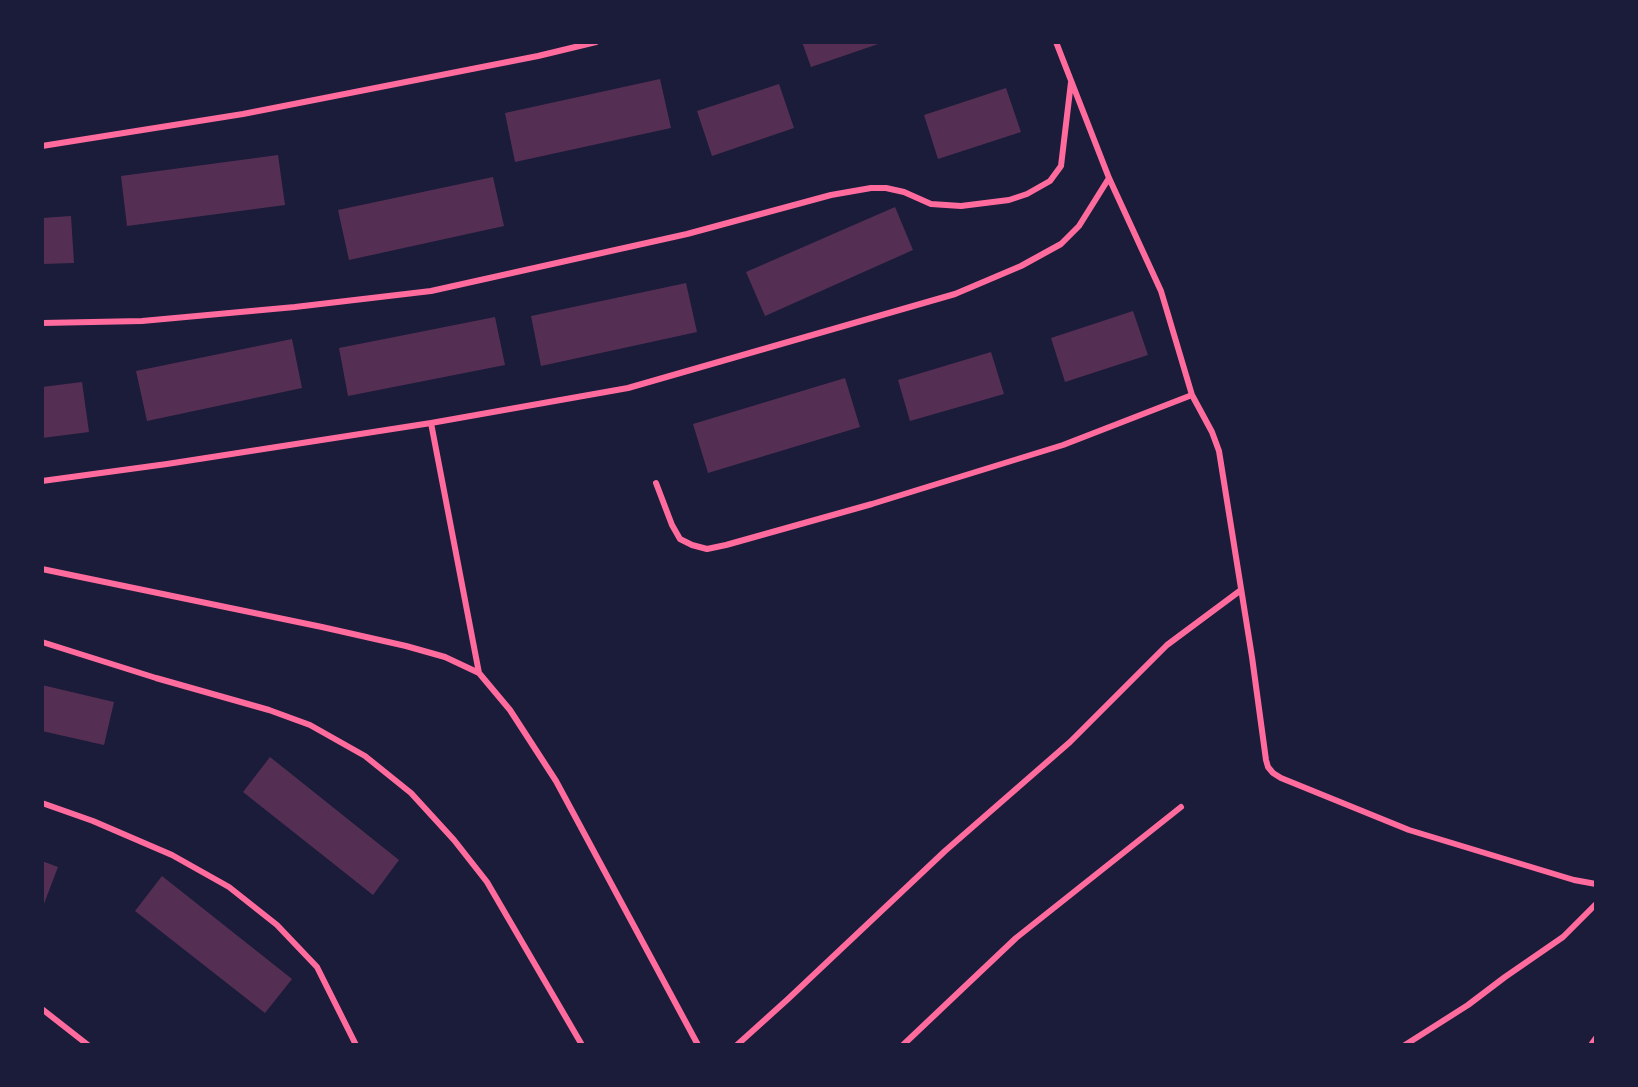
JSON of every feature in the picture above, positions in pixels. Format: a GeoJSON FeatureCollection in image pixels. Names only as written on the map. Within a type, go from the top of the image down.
{"type":"FeatureCollection","features":[{"type":"Feature","properties":{"kind":"street"},"geometry":{"type":"LineString","coordinates":[[42,146],[243,114],[538,56],[596,42]]}},
{"type":"Feature","properties":{"kind":"street"},"geometry":{"type":"LineString","coordinates":[[1056,42],[1109,178],[1161,291],[1192,395],[1212,432],[1219,451],[1268,767],[1281,778],[1409,830],[1574,880],[1596,884]]}},
{"type":"Feature","properties":{"kind":"street"},"geometry":{"type":"LineString","coordinates":[[42,323],[165,319],[431,291],[687,234],[831,195],[871,188],[886,188],[904,192],[931,204],[961,206],[1009,200],[1027,194],[1050,180],[1061,165],[1071,82]]}},
{"type":"Feature","properties":{"kind":"street"},"geometry":{"type":"LineString","coordinates":[[42,481],[431,423],[628,388],[955,294],[1022,266],[1061,244],[1079,226],[1109,178]]}},
{"type":"Feature","properties":{"kind":"street"},"geometry":{"type":"LineString","coordinates":[[656,483],[672,525],[680,539],[707,549],[861,507],[1063,445],[1192,395]]}},
{"type":"Feature","properties":{"kind":"street"},"geometry":{"type":"LineString","coordinates":[[431,423],[479,673]]}},
{"type":"Feature","properties":{"kind":"street"},"geometry":{"type":"LineString","coordinates":[[42,569],[406,646],[445,657],[479,673],[510,710],[556,781],[698,1045]]}},
{"type":"Feature","properties":{"kind":"street"},"geometry":{"type":"LineString","coordinates":[[737,1045],[945,851],[1070,742],[1167,645],[1241,590]]}},
{"type":"Feature","properties":{"kind":"street"},"geometry":{"type":"LineString","coordinates":[[42,642],[269,710],[310,726],[365,756],[411,793],[454,840],[487,882],[582,1045]]}},
{"type":"Feature","properties":{"kind":"street"},"geometry":{"type":"LineString","coordinates":[[42,803],[93,821],[172,855],[229,887],[277,925],[317,968],[356,1045]]}},
{"type":"Feature","properties":{"kind":"street"},"geometry":{"type":"LineString","coordinates":[[903,1045],[1016,938],[1181,807]]}},
{"type":"Feature","properties":{"kind":"street"},"geometry":{"type":"LineString","coordinates":[[1405,1045],[1468,1005],[1563,937],[1596,904]]}},
{"type":"Feature","properties":{"kind":"street"},"geometry":{"type":"LineString","coordinates":[[42,1009],[88,1045]]}},
{"type":"Feature","properties":{"kind":"street"},"geometry":{"type":"LineString","coordinates":[[1591,1045],[1596,1038]]}},
{"type":"Feature","properties":{"kind":"building"},"geometry":{"type":"Polygon","coordinates":[[[802,42],[884,42],[811,67],[802,42]]]}},
{"type":"Feature","properties":{"kind":"building"},"geometry":{"type":"Polygon","coordinates":[[[660,79],[671,128],[515,162],[505,113],[660,79]]]}},
{"type":"Feature","properties":{"kind":"building"},"geometry":{"type":"Polygon","coordinates":[[[779,84],[794,128],[712,156],[697,111],[779,84]]]}},
{"type":"Feature","properties":{"kind":"building"},"geometry":{"type":"Polygon","coordinates":[[[1006,88],[1021,132],[938,159],[924,115],[1006,88]]]}},
{"type":"Feature","properties":{"kind":"building"},"geometry":{"type":"Polygon","coordinates":[[[278,155],[285,205],[127,226],[121,176],[278,155]]]}},
{"type":"Feature","properties":{"kind":"building"},"geometry":{"type":"Polygon","coordinates":[[[493,177],[504,226],[349,260],[338,210],[493,177]]]}},
{"type":"Feature","properties":{"kind":"building"},"geometry":{"type":"Polygon","coordinates":[[[895,207],[913,250],[765,316],[746,272],[895,207]]]}},
{"type":"Feature","properties":{"kind":"building"},"geometry":{"type":"Polygon","coordinates":[[[71,216],[74,263],[42,264],[42,218],[71,216]]]}},
{"type":"Feature","properties":{"kind":"building"},"geometry":{"type":"Polygon","coordinates":[[[686,283],[697,332],[541,366],[531,316],[686,283]]]}},
{"type":"Feature","properties":{"kind":"building"},"geometry":{"type":"Polygon","coordinates":[[[1133,311],[1148,355],[1065,382],[1051,338],[1133,311]]]}},
{"type":"Feature","properties":{"kind":"building"},"geometry":{"type":"Polygon","coordinates":[[[495,317],[505,365],[348,396],[339,348],[495,317]]]}},
{"type":"Feature","properties":{"kind":"building"},"geometry":{"type":"Polygon","coordinates":[[[292,339],[302,388],[147,421],[136,371],[292,339]]]}},
{"type":"Feature","properties":{"kind":"building"},"geometry":{"type":"Polygon","coordinates":[[[991,352],[1004,394],[910,421],[898,380],[991,352]]]}},
{"type":"Feature","properties":{"kind":"building"},"geometry":{"type":"Polygon","coordinates":[[[845,378],[860,427],[708,473],[693,424],[845,378]]]}},
{"type":"Feature","properties":{"kind":"building"},"geometry":{"type":"Polygon","coordinates":[[[82,382],[89,432],[42,438],[42,387],[82,382]]]}},
{"type":"Feature","properties":{"kind":"building"},"geometry":{"type":"Polygon","coordinates":[[[42,685],[114,702],[104,745],[42,731],[42,685]]]}},
{"type":"Feature","properties":{"kind":"building"},"geometry":{"type":"Polygon","coordinates":[[[270,757],[399,860],[373,895],[243,792],[270,757]]]}},
{"type":"Feature","properties":{"kind":"building"},"geometry":{"type":"Polygon","coordinates":[[[42,861],[58,867],[42,909],[42,861]]]}},
{"type":"Feature","properties":{"kind":"building"},"geometry":{"type":"Polygon","coordinates":[[[162,876],[292,979],[265,1013],[135,911],[162,876]]]}}]}
